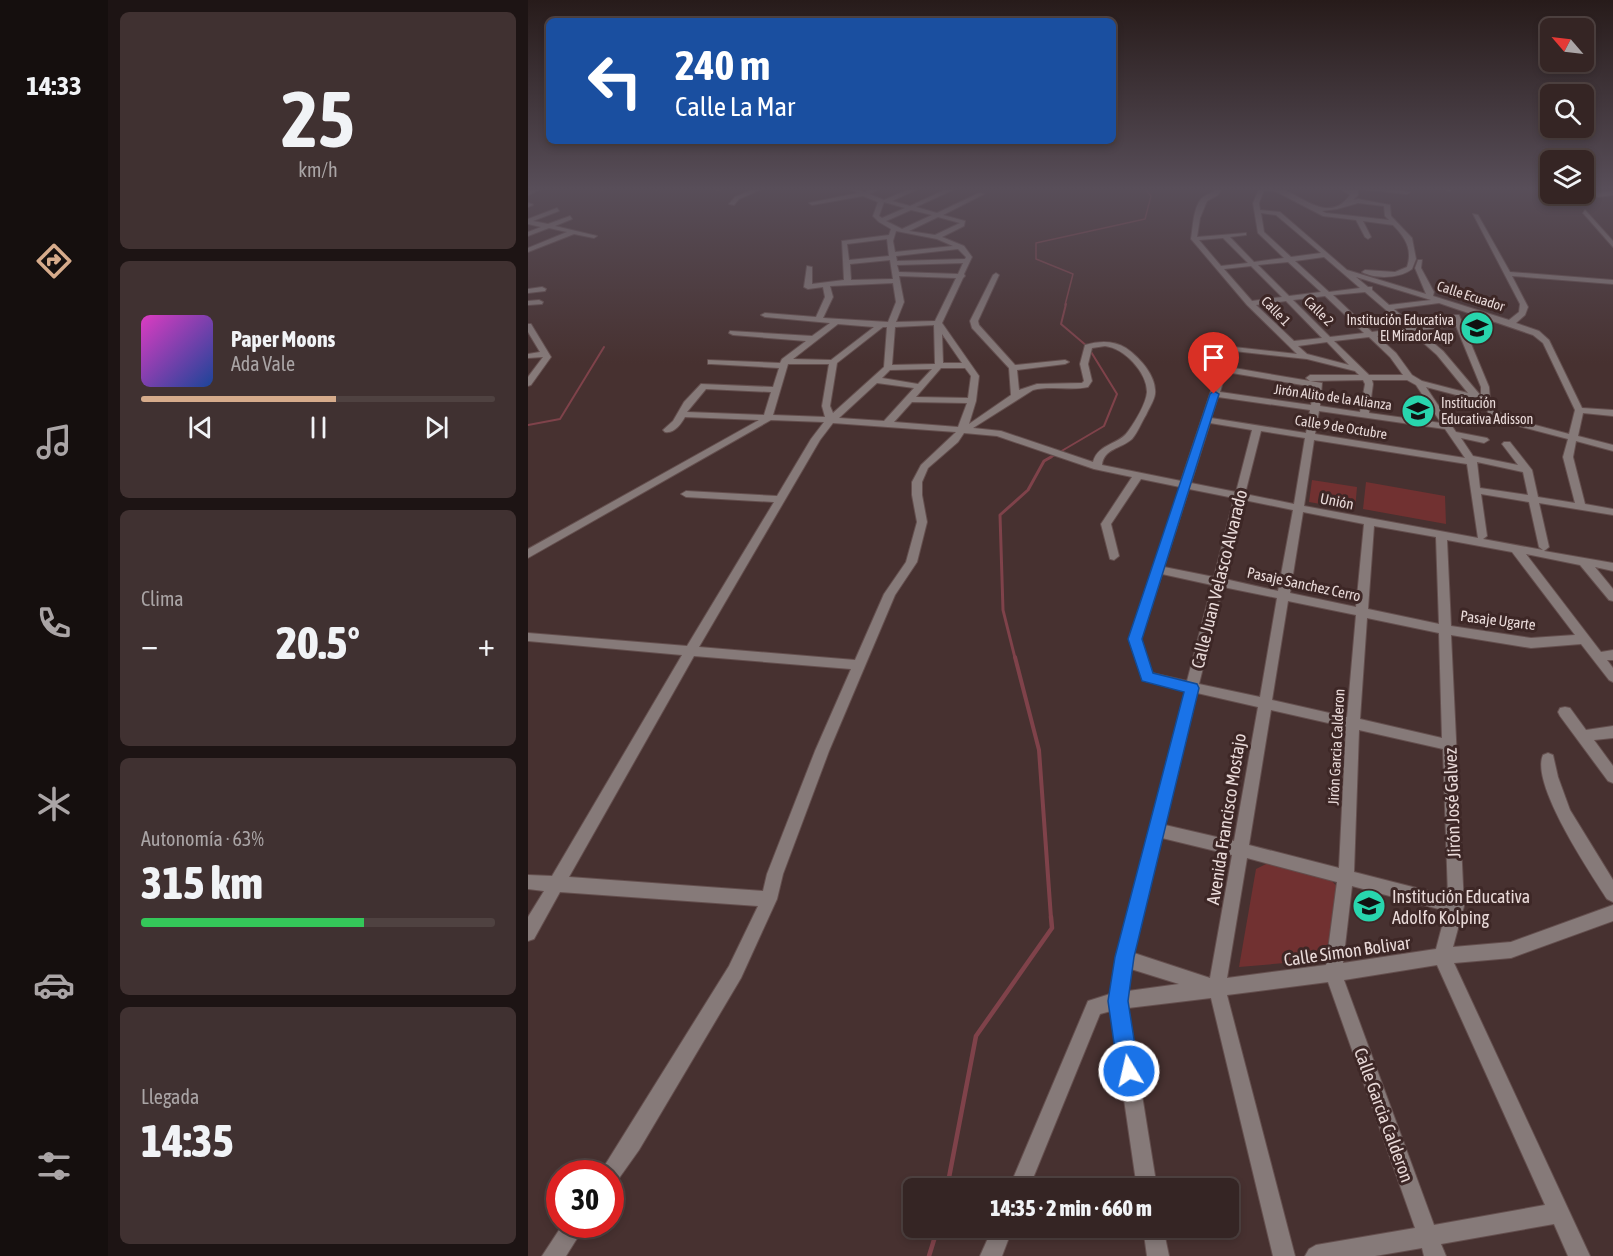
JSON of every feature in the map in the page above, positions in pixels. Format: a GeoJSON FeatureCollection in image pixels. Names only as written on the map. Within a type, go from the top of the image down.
{"type":"FeatureCollection","features":[{"type":"Feature","properties":{"kind":"street"},"geometry":{"type":"LineString","coordinates":[[845,246],[848,282]]}},
{"type":"Feature","properties":{"kind":"street"},"geometry":{"type":"LineString","coordinates":[[711,362],[833,362],[886,324],[900,302],[894,266],[895,246]]}},
{"type":"Feature","properties":{"kind":"street"},"geometry":{"type":"LineString","coordinates":[[933,246],[933,250]]}},
{"type":"Feature","properties":{"kind":"street","name":"Calle 1"},"geometry":{"type":"LineString","coordinates":[[1200,246],[1250,303],[1306,357],[1359,369]]}},
{"type":"Feature","properties":{"kind":"street","name":"Calle 2"},"geometry":{"type":"LineString","coordinates":[[1235,246],[1367,378]]}},
{"type":"Feature","properties":{"kind":"street"},"geometry":{"type":"LineString","coordinates":[[1276,246],[1372,334],[1393,355],[1409,377],[1419,383],[1486,400]]}},
{"type":"Feature","properties":{"kind":"street"},"geometry":{"type":"LineString","coordinates":[[1313,246],[1440,353],[1476,398]]}},
{"type":"Feature","properties":{"kind":"street"},"geometry":{"type":"LineString","coordinates":[[1410,246],[1416,266],[1430,292],[1429,297]]}},
{"type":"Feature","properties":{"kind":"street"},"geometry":{"type":"LineString","coordinates":[[1492,246],[1509,274],[1525,309],[1510,323]]}},
{"type":"Feature","properties":{"kind":"street"},"geometry":{"type":"LineString","coordinates":[[809,267],[808,287],[826,286],[848,282],[933,250],[962,247],[969,256],[962,276],[938,323],[939,366],[887,424]]}},
{"type":"Feature","properties":{"kind":"street"},"geometry":{"type":"LineString","coordinates":[[1220,268],[1324,255]]}},
{"type":"Feature","properties":{"kind":"street"},"geometry":{"type":"LineString","coordinates":[[894,266],[968,261]]}},
{"type":"Feature","properties":{"kind":"street"},"geometry":{"type":"LineString","coordinates":[[848,262],[962,276]]}},
{"type":"Feature","properties":{"kind":"street"},"geometry":{"type":"LineString","coordinates":[[1342,270],[1394,274],[1416,266]]}},
{"type":"Feature","properties":{"kind":"street","name":"Calle Ecuador"},"geometry":{"type":"LineString","coordinates":[[1342,270],[1536,333],[1546,342],[1579,410]]}},
{"type":"Feature","properties":{"kind":"street"},"geometry":{"type":"LineString","coordinates":[[1509,274],[1613,282]]}},
{"type":"Feature","properties":{"kind":"street"},"geometry":{"type":"LineString","coordinates":[[996,275],[974,321],[975,326],[1013,368],[1015,398]]}},
{"type":"Feature","properties":{"kind":"street"},"geometry":{"type":"LineString","coordinates":[[819,319],[829,297],[826,286]]}},
{"type":"Feature","properties":{"kind":"street"},"geometry":{"type":"LineString","coordinates":[[1250,303],[1397,286]]}},
{"type":"Feature","properties":{"kind":"street"},"geometry":{"type":"LineString","coordinates":[[528,291],[542,289]]}},
{"type":"Feature","properties":{"kind":"street"},"geometry":{"type":"LineString","coordinates":[[1386,308],[1440,301]]}},
{"type":"Feature","properties":{"kind":"street"},"geometry":{"type":"LineString","coordinates":[[528,303],[539,302]]}},
{"type":"Feature","properties":{"kind":"street"},"geometry":{"type":"LineString","coordinates":[[1451,305],[1485,387],[1486,400],[1492,412],[1506,420],[1613,448]]}},
{"type":"Feature","properties":{"kind":"street"},"geometry":{"type":"LineString","coordinates":[[765,315],[886,324],[938,323]]}},
{"type":"Feature","properties":{"kind":"street"},"geometry":{"type":"LineString","coordinates":[[528,554],[767,419],[784,363],[838,320]]}},
{"type":"Feature","properties":{"kind":"street"},"geometry":{"type":"LineString","coordinates":[[620,1160],[735,972],[769,899],[776,874],[822,751],[890,594],[911,562],[922,522],[917,482],[924,467],[955,440],[962,430],[972,401],[976,380],[938,323]]}},
{"type":"Feature","properties":{"kind":"street"},"geometry":{"type":"LineString","coordinates":[[1286,355],[1291,354],[1294,346],[1329,339],[1459,323]]}},
{"type":"Feature","properties":{"kind":"street"},"geometry":{"type":"LineString","coordinates":[[886,324],[888,368]]}},
{"type":"Feature","properties":{"kind":"street"},"geometry":{"type":"LineString","coordinates":[[528,326],[532,338],[547,357],[529,379]]}},
{"type":"Feature","properties":{"kind":"street"},"geometry":{"type":"LineString","coordinates":[[733,333],[814,339]]}},
{"type":"Feature","properties":{"kind":"street"},"geometry":{"type":"LineString","coordinates":[[962,430],[979,424],[1015,398],[1037,386],[1068,388],[1085,385],[1088,381],[1084,364],[1088,347],[1107,344],[1125,351],[1141,368],[1151,385],[1151,395],[1130,435],[1102,452],[1097,458],[1097,467]]}},
{"type":"Feature","properties":{"kind":"street"},"geometry":{"type":"LineString","coordinates":[[1306,357],[1200,345],[1222,369],[1320,378],[1409,377]]}},
{"type":"Feature","properties":{"kind":"street"},"geometry":{"type":"LineString","coordinates":[[528,357],[546,354]]}},
{"type":"Feature","properties":{"kind":"street"},"geometry":{"type":"LineString","coordinates":[[831,420],[826,406],[833,362]]}},
{"type":"Feature","properties":{"kind":"street"},"geometry":{"type":"LineString","coordinates":[[1013,368],[1065,362]]}},
{"type":"Feature","properties":{"kind":"street"},"geometry":{"type":"LineString","coordinates":[[528,933],[816,439],[831,420],[888,368],[968,365]]}},
{"type":"Feature","properties":{"kind":"street"},"geometry":{"type":"LineString","coordinates":[[1222,369],[1135,639],[1147,677],[1449,746]]}},
{"type":"Feature","properties":{"kind":"street","name":"Avenida Francisco Mostajo"},"geometry":{"type":"LineString","coordinates":[[1222,369],[1319,385],[1217,988],[1284,1256]]}},
{"type":"Feature","properties":{"kind":"street"},"geometry":{"type":"LineString","coordinates":[[1364,415],[1369,384],[1367,378]]}},
{"type":"Feature","properties":{"kind":"street"},"geometry":{"type":"LineString","coordinates":[[876,380],[921,387]]}},
{"type":"Feature","properties":{"kind":"street"},"geometry":{"type":"LineString","coordinates":[[1419,383],[1471,460],[1482,536]]}},
{"type":"Feature","properties":{"kind":"street"},"geometry":{"type":"LineString","coordinates":[[668,430],[677,423],[687,404],[704,386],[776,390]]}},
{"type":"Feature","properties":{"kind":"street","name":"Jirón Alito de la Alianza"},"geometry":{"type":"LineString","coordinates":[[1214,394],[1364,415],[1451,431],[1484,440]]}},
{"type":"Feature","properties":{"kind":"street"},"geometry":{"type":"LineString","coordinates":[[910,399],[972,401]]}},
{"type":"Feature","properties":{"kind":"street"},"geometry":{"type":"LineString","coordinates":[[1581,507],[1568,457],[1579,410],[1613,413]]}},
{"type":"Feature","properties":{"kind":"street"},"geometry":{"type":"LineString","coordinates":[[683,414],[831,420],[998,433],[1097,467],[1298,507]]}},
{"type":"Feature","properties":{"kind":"street","name":"Calle 9 de Octubre"},"geometry":{"type":"LineString","coordinates":[[1206,420],[1527,470]]}},
{"type":"Feature","properties":{"kind":"street","name":"Calle Juan Velasco Alvarado"},"geometry":{"type":"LineString","coordinates":[[1145,1178],[1118,1001],[1124,957],[1257,428]]}},
{"type":"Feature","properties":{"kind":"street"},"geometry":{"type":"LineString","coordinates":[[1508,444],[1527,470],[1544,547]]}},
{"type":"Feature","properties":{"kind":"street"},"geometry":{"type":"LineString","coordinates":[[1114,556],[1106,524],[1138,476]]}},
{"type":"Feature","properties":{"kind":"street"},"geometry":{"type":"LineString","coordinates":[[1476,490],[1613,512]]}},
{"type":"Feature","properties":{"kind":"street"},"geometry":{"type":"LineString","coordinates":[[686,494],[781,500]]}},
{"type":"Feature","properties":{"kind":"street","name":"Unión"},"geometry":{"type":"LineString","coordinates":[[1298,507],[1613,567]]}},
{"type":"Feature","properties":{"kind":"street","name":"Unión"},"geometry":{"type":"LineString","coordinates":[[1298,507],[1313,507],[1613,559]]}},
{"type":"Feature","properties":{"kind":"street","name":"Jirón Garcia Calderon"},"geometry":{"type":"LineString","coordinates":[[1333,973],[1346,876],[1353,723],[1369,522]]}},
{"type":"Feature","properties":{"kind":"street","name":"Jirón José Galvez"},"geometry":{"type":"LineString","coordinates":[[1441,535],[1456,906],[1442,956]]}},
{"type":"Feature","properties":{"kind":"street"},"geometry":{"type":"LineString","coordinates":[[1516,549],[1613,677]]}},
{"type":"Feature","properties":{"kind":"street"},"geometry":{"type":"LineString","coordinates":[[1584,562],[1613,597]]}},
{"type":"Feature","properties":{"kind":"street","name":"Pasaje Sanchez Cerro"},"geometry":{"type":"LineString","coordinates":[[1157,569],[1445,630]]}},
{"type":"Feature","properties":{"kind":"street","name":"Pasaje Ugarte"},"geometry":{"type":"LineString","coordinates":[[1445,630],[1531,643],[1583,639]]}},
{"type":"Feature","properties":{"kind":"street"},"geometry":{"type":"LineString","coordinates":[[528,637],[860,665]]}},
{"type":"Feature","properties":{"kind":"street"},"geometry":{"type":"LineString","coordinates":[[1597,657],[1613,655]]}},
{"type":"Feature","properties":{"kind":"street"},"geometry":{"type":"LineString","coordinates":[[1565,712],[1613,777]]}},
{"type":"Feature","properties":{"kind":"street"},"geometry":{"type":"LineString","coordinates":[[1583,736],[1613,732]]}},
{"type":"Feature","properties":{"kind":"street"},"geometry":{"type":"LineString","coordinates":[[1548,759],[1549,775],[1559,805],[1613,894]]}},
{"type":"Feature","properties":{"kind":"street"},"geometry":{"type":"LineString","coordinates":[[1156,830],[1242,849],[1456,906]]}},
{"type":"Feature","properties":{"kind":"street"},"geometry":{"type":"LineString","coordinates":[[528,882],[557,886],[769,899]]}},
{"type":"Feature","properties":{"kind":"street","name":"Calle Simon Bolivar"},"geometry":{"type":"LineString","coordinates":[[1023,1178],[1094,1007],[1118,1001],[1333,973],[1442,956],[1511,950],[1613,913]]}},
{"type":"Feature","properties":{"kind":"street"},"geometry":{"type":"LineString","coordinates":[[1442,956],[1580,1256]]}},
{"type":"Feature","properties":{"kind":"street"},"geometry":{"type":"LineString","coordinates":[[1124,957],[1217,988]]}},
{"type":"Feature","properties":{"kind":"street","name":"Calle Garcia Calderon"},"geometry":{"type":"LineString","coordinates":[[1333,973],[1435,1256]]}},
{"type":"Feature","properties":{"kind":"street"},"geometry":{"type":"LineString","coordinates":[[1316,1256],[1560,1213]]}},
{"type":"Feature","properties":{"kind":"street"},"geometry":{"type":"LineString","coordinates":[[553,1256],[566,1238]]}},
{"type":"Feature","properties":{"kind":"street"},"geometry":{"type":"LineString","coordinates":[[991,1256],[998,1238]]}},
{"type":"Feature","properties":{"kind":"street"},"geometry":{"type":"LineString","coordinates":[[1155,1238],[1158,1256]]}},
{"type":"Feature","properties":{"kind":"shaded area"},"geometry":{"type":"Polygon","coordinates":[[[1312,480],[1357,487],[1355,510],[1309,502],[1312,480]]]}},
{"type":"Feature","properties":{"kind":"shaded area"},"geometry":{"type":"Polygon","coordinates":[[[1366,482],[1445,496],[1446,524],[1363,509],[1366,482]]]}},
{"type":"Feature","properties":{"kind":"shaded area"},"geometry":{"type":"Polygon","coordinates":[[[1268,863],[1332,881],[1339,889],[1331,959],[1239,967],[1256,869],[1268,863]]]}},
{"type":"Feature","properties":{"kind":"waterway"},"geometry":{"type":"LineString","coordinates":[[1036,246],[1036,259],[1073,274],[1065,305]]}},
{"type":"Feature","properties":{"kind":"waterway"},"geometry":{"type":"LineString","coordinates":[[1048,459],[1104,426],[1117,394],[1088,347],[1061,324],[1066,304]]}},
{"type":"Feature","properties":{"kind":"waterway"},"geometry":{"type":"LineString","coordinates":[[528,425],[560,419],[604,347]]}},
{"type":"Feature","properties":{"kind":"waterway"},"geometry":{"type":"LineString","coordinates":[[1015,658],[1003,610],[1000,515],[1028,490],[1044,461],[1051,457]]}},
{"type":"Feature","properties":{"kind":"waterway"},"geometry":{"type":"LineString","coordinates":[[1015,657],[1039,750],[1051,918]]}},
{"type":"Feature","properties":{"kind":"waterway"},"geometry":{"type":"LineString","coordinates":[[949,1178],[976,1036],[1052,928],[1051,917]]}},
{"type":"Feature","properties":{"kind":"waterway"},"geometry":{"type":"LineString","coordinates":[[929,1256],[935,1238]]}},
{"type":"Feature","properties":{"kind":"place","name":"Institución Educativa El Mirador Aqp"},"geometry":{"type":"Point","coordinates":[1477,328]}},
{"type":"Feature","properties":{"kind":"place","name":"Institución Educativa Adisson"},"geometry":{"type":"Point","coordinates":[1418,411]}},
{"type":"Feature","properties":{"kind":"place","name":"Institución Educativa Adolfo Kolping"},"geometry":{"type":"Point","coordinates":[1369,906]}},
{"type":"Feature","properties":{"kind":"route"},"geometry":{"type":"LineString","coordinates":[[1129,1071],[1118,1001],[1124,957],[1192,688],[1147,677],[1135,639],[1214,394]]}}]}
